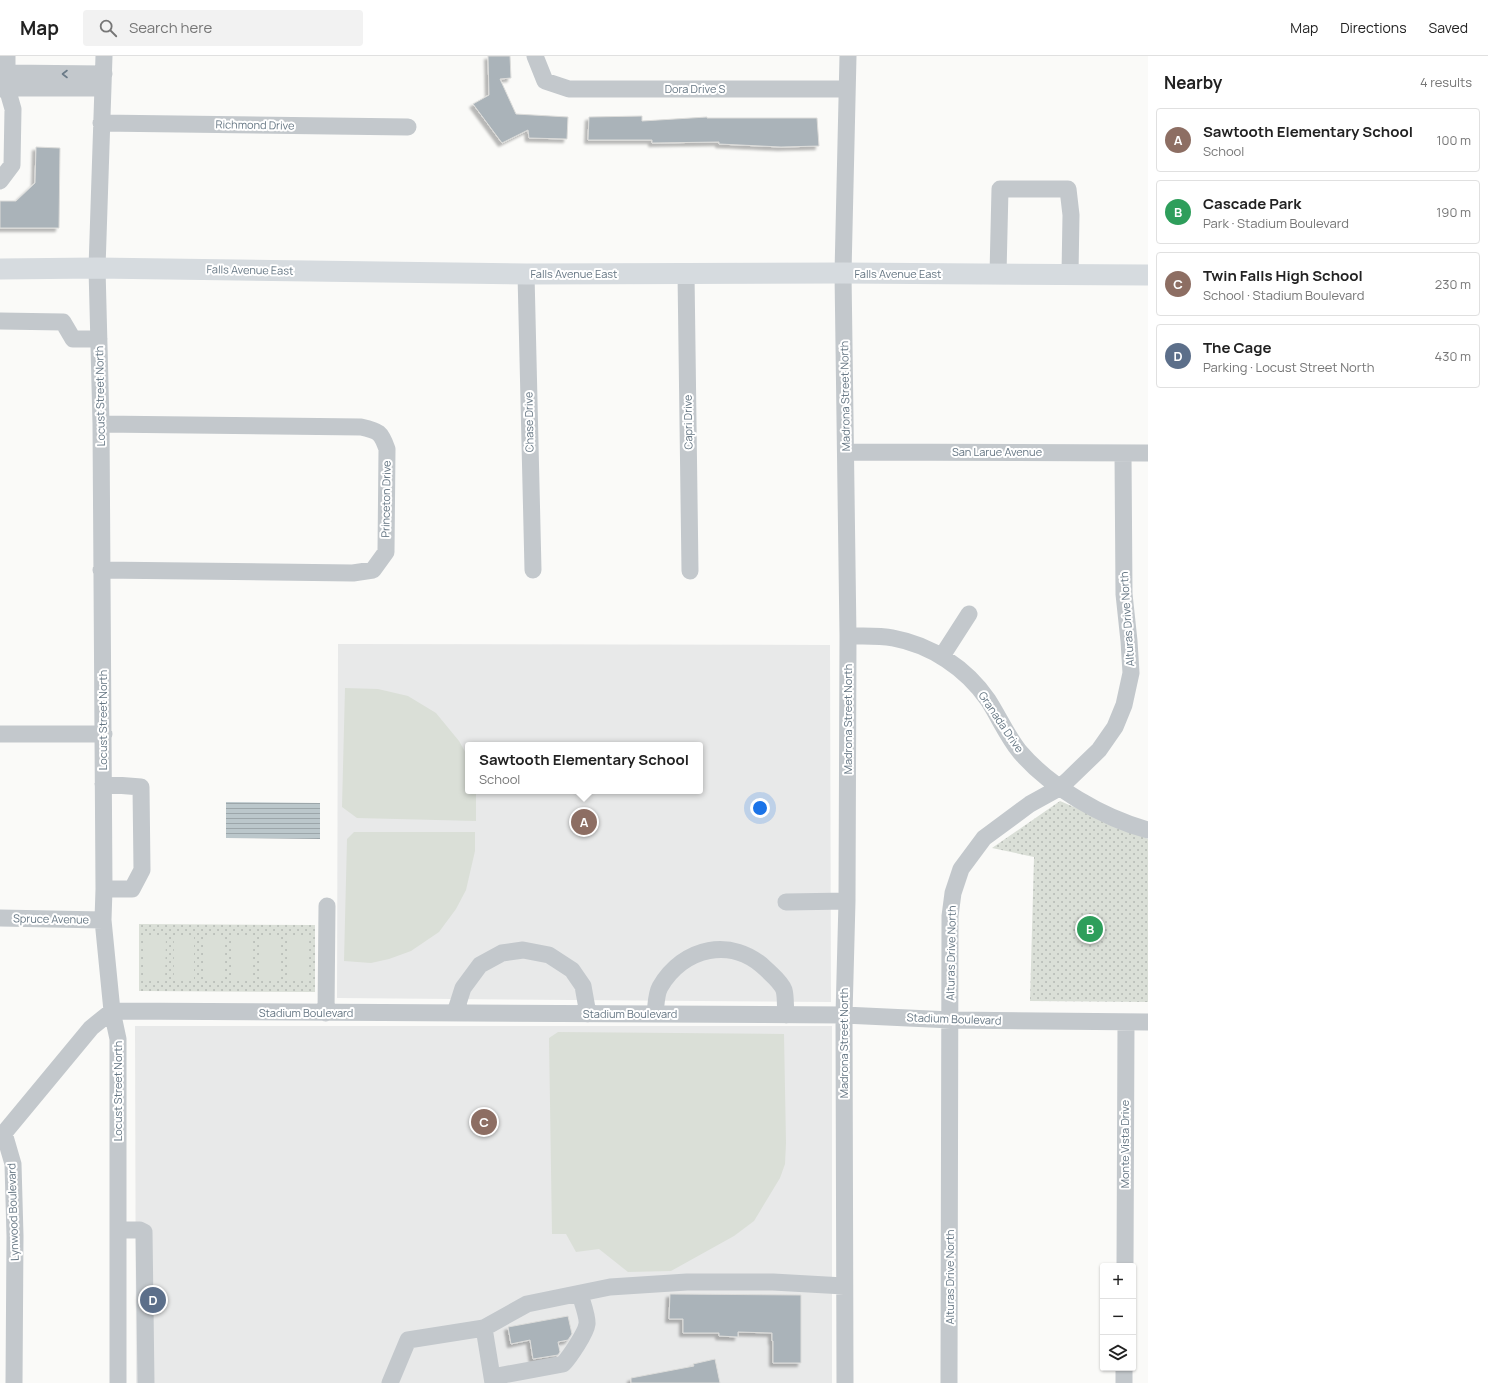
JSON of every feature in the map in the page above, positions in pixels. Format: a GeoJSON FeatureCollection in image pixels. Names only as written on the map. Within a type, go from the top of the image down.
{"type":"FeatureCollection","features":[{"type":"Feature","properties":{"kind":"main road","name":"Falls Avenue East"},"geometry":{"type":"LineString","coordinates":[[0,269],[97,268],[526,274],[843,273],[1148,275]]}},
{"type":"Feature","properties":{"kind":"street"},"geometry":{"type":"LineString","coordinates":[[0,181],[12,165],[13,109],[5,83],[7,56]]}},
{"type":"Feature","properties":{"kind":"street","name":"Locust Street North"},"geometry":{"type":"LineString","coordinates":[[104,56],[97,268],[101,424],[101,570],[104,734],[104,889],[102,920],[112,1011],[118,1039],[118,1383]]}},
{"type":"Feature","properties":{"kind":"street","name":"Dora Drive S"},"geometry":{"type":"LineString","coordinates":[[535,56],[545,81],[569,89],[847,89]]}},
{"type":"Feature","properties":{"kind":"street","name":"Madrona Street North"},"geometry":{"type":"LineString","coordinates":[[845,1383],[844,1015],[847,901],[848,636],[843,273],[848,56]]}},
{"type":"Feature","properties":{"kind":"street"},"geometry":{"type":"LineString","coordinates":[[5,83],[103,81]]}},
{"type":"Feature","properties":{"kind":"street","name":"Richmond Drive"},"geometry":{"type":"LineString","coordinates":[[101,123],[408,127]]}},
{"type":"Feature","properties":{"kind":"street"},"geometry":{"type":"LineString","coordinates":[[998,274],[1000,189],[1068,189],[1071,215],[1070,274]]}},
{"type":"Feature","properties":{"kind":"street","name":"Capri Drive"},"geometry":{"type":"LineString","coordinates":[[686,273],[690,571]]}},
{"type":"Feature","properties":{"kind":"street","name":"Chase Drive"},"geometry":{"type":"LineString","coordinates":[[526,274],[532,570]]}},
{"type":"Feature","properties":{"kind":"street"},"geometry":{"type":"LineString","coordinates":[[0,321],[63,322],[73,339],[99,340]]}},
{"type":"Feature","properties":{"kind":"street","name":"Princeton Drive"},"geometry":{"type":"LineString","coordinates":[[101,424],[361,427],[374,430],[382,436],[387,448],[386,552],[373,570],[353,573],[101,570]]}},
{"type":"Feature","properties":{"kind":"street","name":"San Larue Avenue"},"geometry":{"type":"LineString","coordinates":[[846,452],[1148,453]]}},
{"type":"Feature","properties":{"kind":"street","name":"Alturas Drive North"},"geometry":{"type":"LineString","coordinates":[[949,1383],[950,916],[953,893],[961,869],[984,838],[1030,804],[1059,788],[1099,750],[1115,727],[1124,705],[1130,673],[1129,641],[1124,594],[1123,453]]}},
{"type":"Feature","properties":{"kind":"street"},"geometry":{"type":"LineString","coordinates":[[942,656],[969,614]]}},
{"type":"Feature","properties":{"kind":"street","name":"Granada Drive"},"geometry":{"type":"LineString","coordinates":[[848,636],[893,638],[919,645],[942,656],[967,677],[987,699],[1019,750],[1032,765],[1059,788],[1108,815],[1133,826],[1148,830]]}},
{"type":"Feature","properties":{"kind":"street"},"geometry":{"type":"LineString","coordinates":[[0,734],[104,734]]}},
{"type":"Feature","properties":{"kind":"street"},"geometry":{"type":"LineString","coordinates":[[103,784],[141,787],[142,870],[132,889],[104,889]]}},
{"type":"Feature","properties":{"kind":"street"},"geometry":{"type":"LineString","coordinates":[[786,902],[847,901]]}},
{"type":"Feature","properties":{"kind":"street"},"geometry":{"type":"LineString","coordinates":[[326,1013],[327,906]]}},
{"type":"Feature","properties":{"kind":"street","name":"Spruce Avenue"},"geometry":{"type":"LineString","coordinates":[[0,918],[102,920]]}},
{"type":"Feature","properties":{"kind":"street"},"geometry":{"type":"LineString","coordinates":[[655,1014],[659,988],[680,964],[700,952],[719,949],[738,951],[757,960],[774,977],[784,990],[786,1015]]}},
{"type":"Feature","properties":{"kind":"street"},"geometry":{"type":"LineString","coordinates":[[455,1013],[463,988],[480,965],[502,953],[523,950],[549,955],[572,970],[583,986],[588,1014]]}},
{"type":"Feature","properties":{"kind":"street","name":"Stadium Boulevard"},"geometry":{"type":"LineString","coordinates":[[112,1011],[844,1015],[950,1020],[1148,1022]]}},
{"type":"Feature","properties":{"kind":"street","name":"Lynwood Boulevard"},"geometry":{"type":"LineString","coordinates":[[14,1383],[15,1236],[13,1164],[2,1131],[91,1028],[112,1011]]}},
{"type":"Feature","properties":{"kind":"street","name":"Monte Vista Drive"},"geometry":{"type":"LineString","coordinates":[[1125,1263],[1126,1022]]}},
{"type":"Feature","properties":{"kind":"street"},"geometry":{"type":"LineString","coordinates":[[118,1230],[140,1230],[144,1232],[146,1383]]}},
{"type":"Feature","properties":{"kind":"street"},"geometry":{"type":"LineString","coordinates":[[390,1383],[408,1340],[484,1328],[527,1304],[610,1287],[687,1282],[773,1282],[844,1286]]}},
{"type":"Feature","properties":{"kind":"street"},"geometry":{"type":"LineString","coordinates":[[484,1328],[492,1380],[562,1364],[568,1359],[587,1324],[580,1294]]}},
{"type":"Feature","properties":{"kind":"street"},"geometry":{"type":"LineString","coordinates":[[1124,1371],[1124,1383]]}},
{"type":"Feature","properties":{"kind":"shaded area"},"geometry":{"type":"Polygon","coordinates":[[[338,644],[830,645],[831,1002],[337,998],[338,644]]]}},
{"type":"Feature","properties":{"kind":"shaded area"},"geometry":{"type":"Polygon","coordinates":[[[345,688],[378,689],[408,696],[436,713],[459,741],[465,752],[465,794],[476,794],[476,821],[357,818],[342,807],[345,688]]]}},
{"type":"Feature","properties":{"kind":"shaded area"},"geometry":{"type":"Polygon","coordinates":[[[1060,801],[1148,839],[1148,1002],[1030,1001],[1034,857],[992,848],[1060,801]]]}},
{"type":"Feature","properties":{"kind":"shaded area"},"geometry":{"type":"Polygon","coordinates":[[[226,802],[320,803],[320,839],[226,838],[226,802]]]}},
{"type":"Feature","properties":{"kind":"shaded area"},"geometry":{"type":"Polygon","coordinates":[[[354,832],[475,832],[475,851],[466,890],[456,909],[439,932],[411,951],[389,959],[371,963],[344,961],[347,839],[354,832]]]}},
{"type":"Feature","properties":{"kind":"shaded area"},"geometry":{"type":"Polygon","coordinates":[[[139,924],[315,925],[315,992],[139,991],[139,924]]]}},
{"type":"Feature","properties":{"kind":"shaded area"},"geometry":{"type":"Polygon","coordinates":[[[145,936],[166,936],[165,980],[145,980],[145,936]]]}},
{"type":"Feature","properties":{"kind":"shaded area"},"geometry":{"type":"Polygon","coordinates":[[[174,936],[194,936],[194,980],[174,980],[174,936]]]}},
{"type":"Feature","properties":{"kind":"shaded area"},"geometry":{"type":"Polygon","coordinates":[[[203,936],[223,936],[223,980],[203,980],[203,936]]]}},
{"type":"Feature","properties":{"kind":"shaded area"},"geometry":{"type":"Polygon","coordinates":[[[231,936],[251,936],[251,980],[231,980],[231,936]]]}},
{"type":"Feature","properties":{"kind":"shaded area"},"geometry":{"type":"Polygon","coordinates":[[[259,936],[280,936],[280,980],[259,980],[259,936]]]}},
{"type":"Feature","properties":{"kind":"shaded area"},"geometry":{"type":"Polygon","coordinates":[[[288,937],[308,937],[308,981],[288,981],[288,937]]]}},
{"type":"Feature","properties":{"kind":"shaded area"},"geometry":{"type":"Polygon","coordinates":[[[135,1026],[832,1026],[832,1383],[136,1383],[135,1026]]]}},
{"type":"Feature","properties":{"kind":"shaded area"},"geometry":{"type":"Polygon","coordinates":[[[558,1032],[784,1034],[785,1164],[780,1178],[754,1221],[734,1236],[671,1271],[628,1272],[599,1249],[576,1252],[566,1234],[552,1234],[549,1038],[558,1032]]]}},
{"type":"Feature","properties":{"kind":"building"},"geometry":{"type":"Polygon","coordinates":[[[488,56],[510,56],[511,78],[500,79],[516,114],[568,117],[567,139],[529,138],[528,130],[502,143],[473,104],[489,95],[488,56]]]}},
{"type":"Feature","properties":{"kind":"building"},"geometry":{"type":"Polygon","coordinates":[[[642,116],[642,121],[707,117],[817,118],[819,146],[781,147],[719,144],[719,142],[652,143],[652,140],[588,140],[589,117],[642,116]]]}},
{"type":"Feature","properties":{"kind":"building"},"geometry":{"type":"Polygon","coordinates":[[[36,147],[60,148],[59,228],[0,228],[0,201],[16,201],[35,183],[36,147]]]}},
{"type":"Feature","properties":{"kind":"building"},"geometry":{"type":"Polygon","coordinates":[[[670,1294],[801,1295],[801,1363],[773,1363],[772,1333],[738,1332],[738,1337],[719,1336],[719,1333],[683,1333],[683,1319],[669,1319],[670,1294]]]}},
{"type":"Feature","properties":{"kind":"building"},"geometry":{"type":"Polygon","coordinates":[[[568,1316],[572,1334],[568,1340],[558,1342],[560,1352],[558,1355],[533,1359],[530,1340],[511,1344],[508,1327],[568,1316]]]}},
{"type":"Feature","properties":{"kind":"building"},"geometry":{"type":"Polygon","coordinates":[[[715,1359],[720,1383],[631,1383],[631,1378],[694,1366],[693,1364],[715,1359]]]}},
{"type":"Feature","properties":{"kind":"place","name":"Sawtooth Elementary School"},"geometry":{"type":"Point","coordinates":[584,822]}},
{"type":"Feature","properties":{"kind":"place","name":"Cascade Park"},"geometry":{"type":"Point","coordinates":[1090,929]}},
{"type":"Feature","properties":{"kind":"place","name":"Twin Falls High School"},"geometry":{"type":"Point","coordinates":[484,1122]}},
{"type":"Feature","properties":{"kind":"place","name":"The Cage"},"geometry":{"type":"Point","coordinates":[153,1300]}}]}
